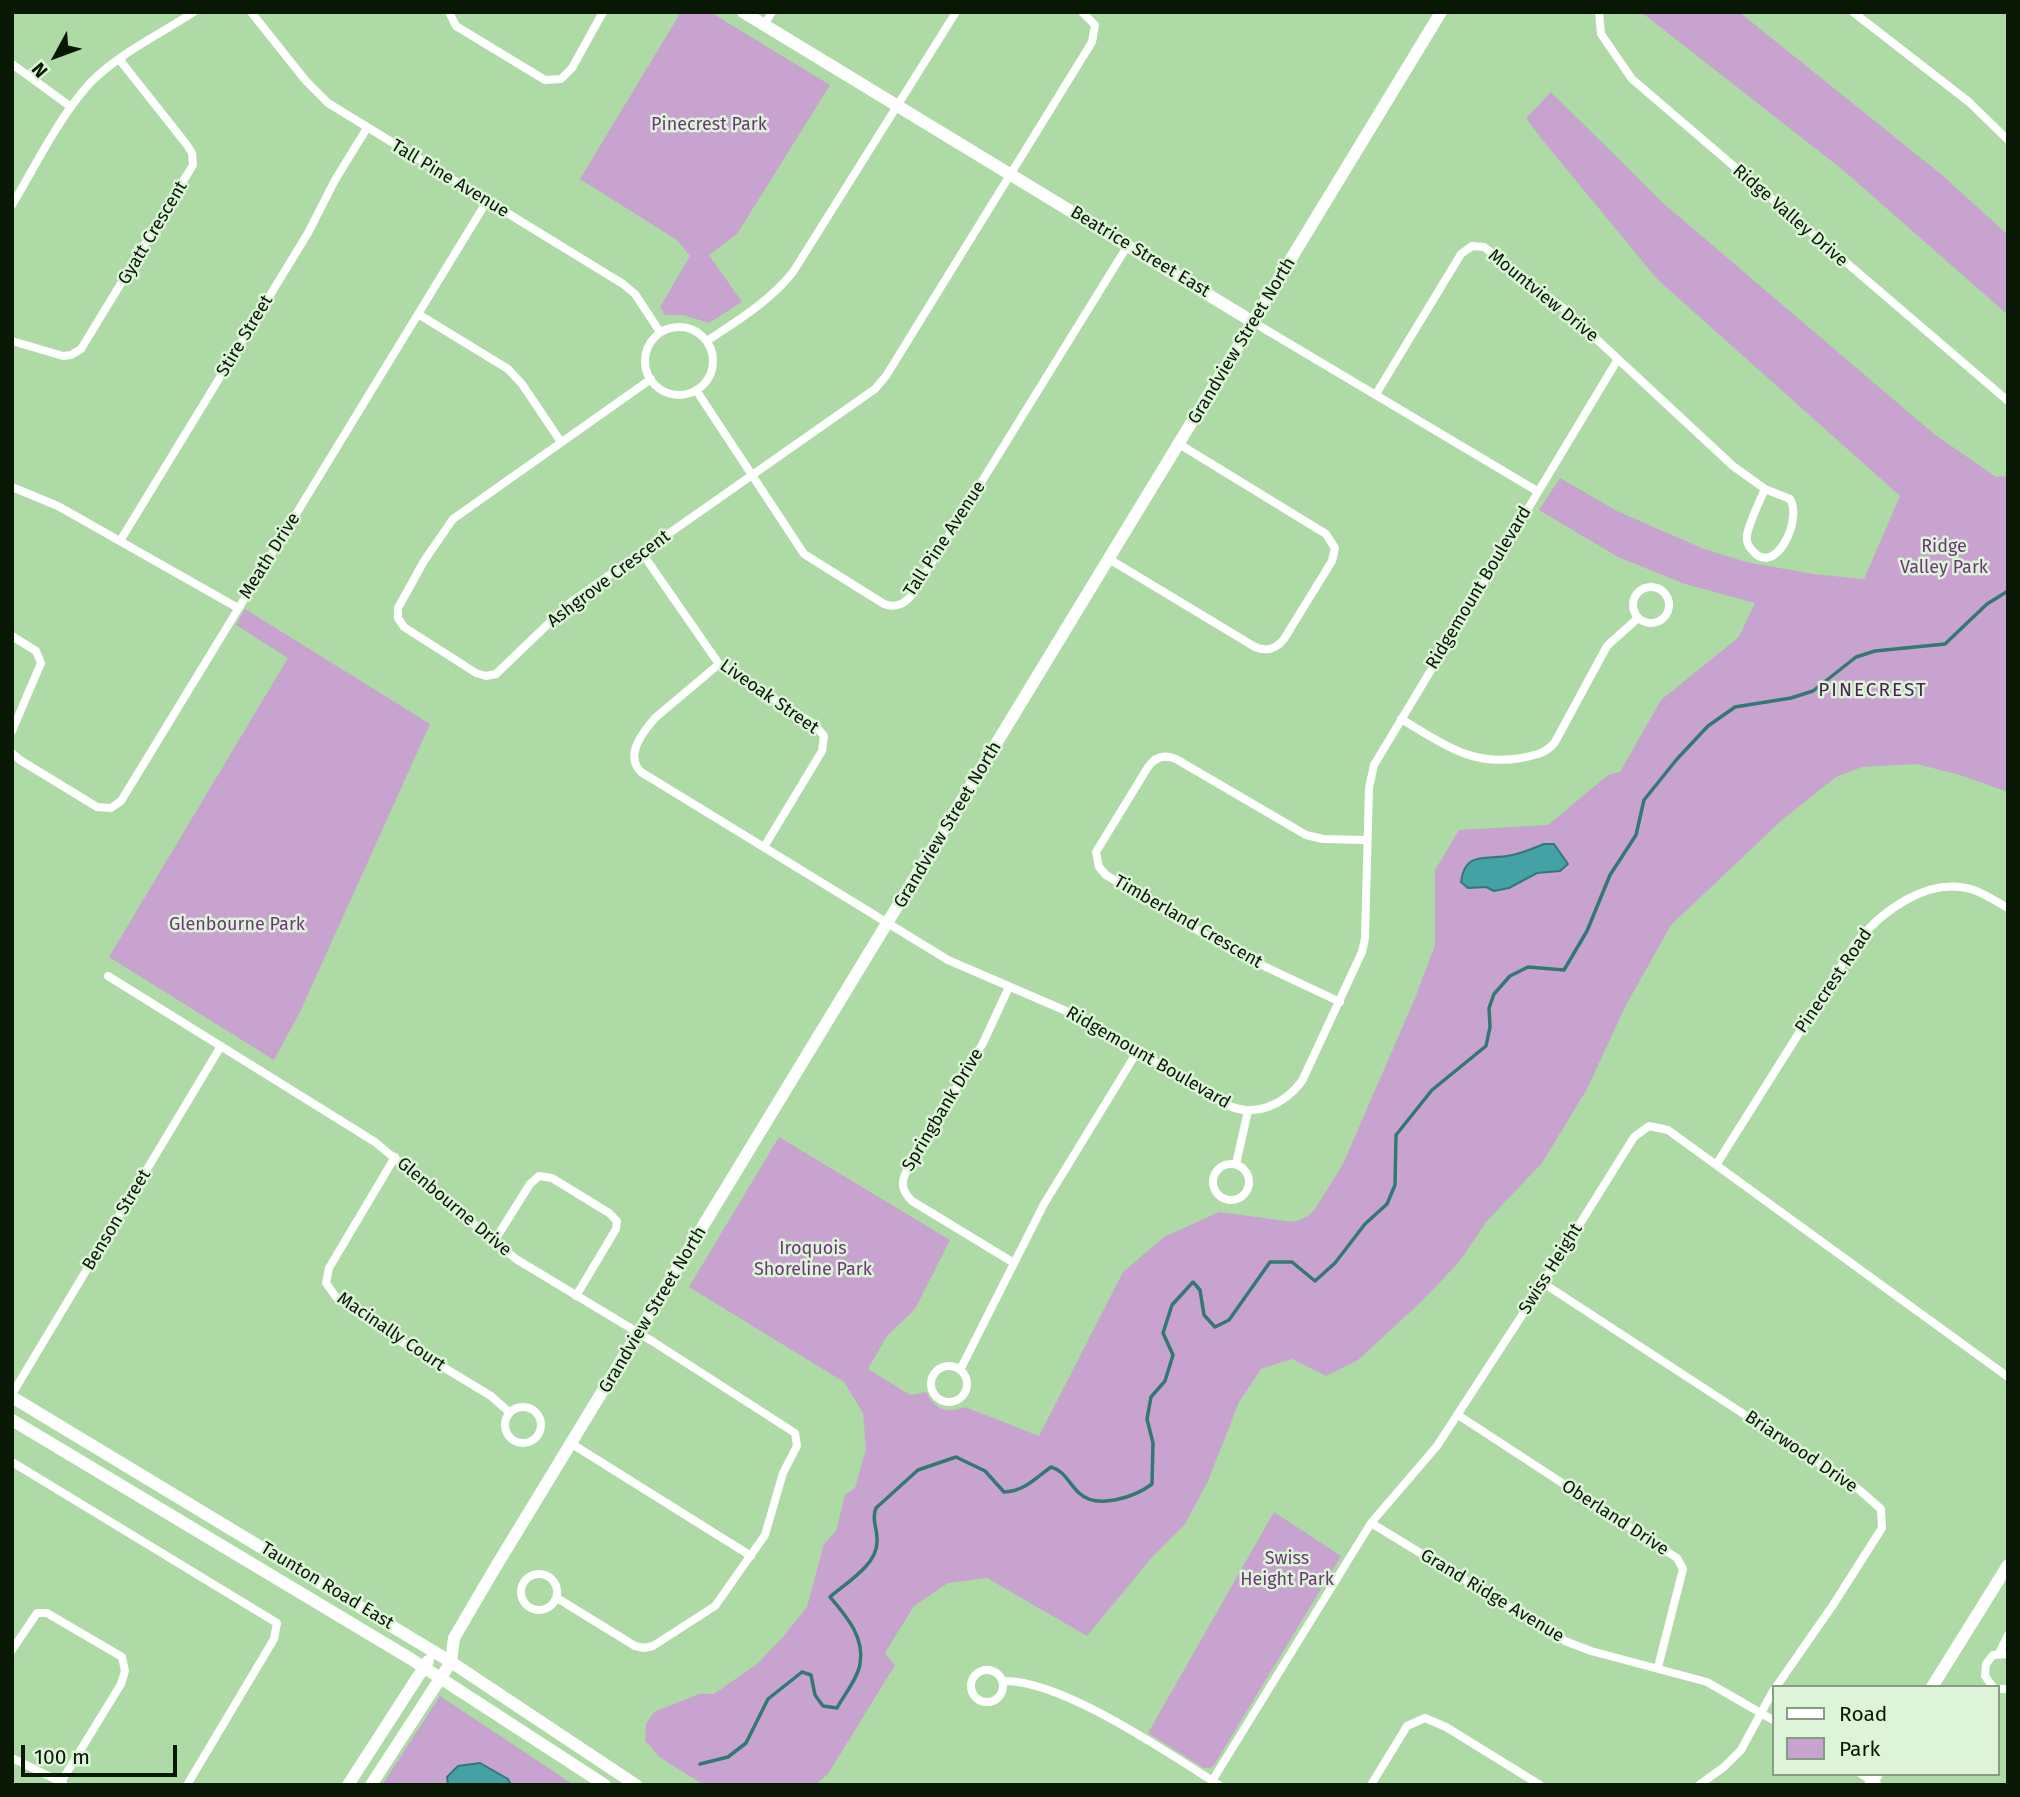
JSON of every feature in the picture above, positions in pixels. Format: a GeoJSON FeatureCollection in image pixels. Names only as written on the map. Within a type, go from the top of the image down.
{"type":"FeatureCollection","features":[{"type":"Feature","properties":{"kind":"street"},"geometry":{"type":"LineString","coordinates":[[12,205],[72,107],[90,83],[119,59],[194,12]]}},
{"type":"Feature","properties":{"kind":"street","name":"Tall Pine Avenue"},"geometry":{"type":"LineString","coordinates":[[251,12],[313,89],[336,109],[627,287],[660,332]]}},
{"type":"Feature","properties":{"kind":"street"},"geometry":{"type":"LineString","coordinates":[[449,12],[456,26],[545,80],[561,79],[572,68],[603,12]]}},
{"type":"Feature","properties":{"kind":"street","name":"Beatrice Street East"},"geometry":{"type":"LineString","coordinates":[[743,12],[1537,491]]}},
{"type":"Feature","properties":{"kind":"street"},"geometry":{"type":"LineString","coordinates":[[764,25],[772,12]]}},
{"type":"Feature","properties":{"kind":"street"},"geometry":{"type":"LineString","coordinates":[[707,341],[779,290],[808,249],[956,12]]}},
{"type":"Feature","properties":{"kind":"street","name":"Ashgrove Crescent"},"geometry":{"type":"LineString","coordinates":[[651,379],[453,519],[424,561],[400,604],[397,613],[400,623],[409,632],[476,673],[491,676],[503,668],[564,608],[879,386],[1092,42],[1095,25],[1082,12]]}},
{"type":"Feature","properties":{"kind":"street","name":"Grandview Street North"},"geometry":{"type":"LineString","coordinates":[[371,1785],[451,1662],[454,1638],[1441,12]]}},
{"type":"Feature","properties":{"kind":"street","name":"Ridge Valley Drive"},"geometry":{"type":"LineString","coordinates":[[1599,12],[1601,34],[1632,79],[2008,401]]}},
{"type":"Feature","properties":{"kind":"street"},"geometry":{"type":"LineString","coordinates":[[1853,12],[1969,102],[2008,139]]}},
{"type":"Feature","properties":{"kind":"street","name":"Gyatt Crescent"},"geometry":{"type":"LineString","coordinates":[[12,341],[62,356],[71,355],[81,349],[193,165],[187,145],[119,59]]}},
{"type":"Feature","properties":{"kind":"street"},"geometry":{"type":"LineString","coordinates":[[12,64],[72,107]]}},
{"type":"Feature","properties":{"kind":"street","name":"Stire Street"},"geometry":{"type":"LineString","coordinates":[[120,541],[308,233],[335,180],[367,128]]}},
{"type":"Feature","properties":{"kind":"street","name":"Meath Drive"},"geometry":{"type":"LineString","coordinates":[[12,753],[97,807],[115,807],[121,801],[487,201]]}},
{"type":"Feature","properties":{"kind":"street","name":"Tall Pine Avenue"},"geometry":{"type":"LineString","coordinates":[[696,390],[795,543],[809,559],[884,604],[895,606],[905,603],[1128,245]]}},
{"type":"Feature","properties":{"kind":"street","name":"Mountview Drive"},"geometry":{"type":"LineString","coordinates":[[1376,394],[1458,258],[1472,246],[1488,249],[1554,301],[1618,359]]}},
{"type":"Feature","properties":{"kind":"street"},"geometry":{"type":"LineString","coordinates":[[418,314],[508,369],[522,384],[562,442]]}},
{"type":"Feature","properties":{"kind":"street"},"geometry":{"type":"LineString","coordinates":[[680,327],[699,333],[707,341],[713,358],[712,368],[704,384],[696,390],[687,394],[667,392],[651,379],[646,370],[647,349],[660,332],[680,327]]}},
{"type":"Feature","properties":{"kind":"street"},"geometry":{"type":"LineString","coordinates":[[1618,359],[1733,466],[1765,489],[1786,496],[1792,503],[1795,511],[1782,549],[1766,558],[1754,553],[1747,541],[1765,489]]}},
{"type":"Feature","properties":{"kind":"street","name":"Ridgemount Boulevard"},"geometry":{"type":"LineString","coordinates":[[719,664],[652,721],[636,746],[633,761],[636,768],[954,964],[1080,1017],[1221,1102],[1248,1111],[1277,1104],[1297,1087],[1307,1073],[1364,943],[1370,775],[1380,753],[1618,359]]}},
{"type":"Feature","properties":{"kind":"street"},"geometry":{"type":"LineString","coordinates":[[1109,559],[1255,647],[1266,650],[1274,648],[1284,639],[1335,551],[1332,540],[1179,444]]}},
{"type":"Feature","properties":{"kind":"street"},"geometry":{"type":"LineString","coordinates":[[12,487],[44,499],[238,608]]}},
{"type":"Feature","properties":{"kind":"street","name":"Liveoak Street"},"geometry":{"type":"LineString","coordinates":[[642,553],[719,664],[815,725],[824,736],[822,751],[764,847]]}},
{"type":"Feature","properties":{"kind":"street"},"geometry":{"type":"LineString","coordinates":[[1651,587],[1665,595],[1668,611],[1661,620],[1649,623],[1638,618],[1633,607],[1640,590],[1651,587]]}},
{"type":"Feature","properties":{"kind":"street"},"geometry":{"type":"LineString","coordinates":[[1401,719],[1474,758],[1511,760],[1544,753],[1555,742],[1607,646],[1638,618]]}},
{"type":"Feature","properties":{"kind":"street"},"geometry":{"type":"LineString","coordinates":[[12,636],[36,651],[41,663],[12,731]]}},
{"type":"Feature","properties":{"kind":"street","name":"Timberland Crescent"},"geometry":{"type":"LineString","coordinates":[[1340,1002],[1234,952],[1106,875],[1099,867],[1097,852],[1147,767],[1155,759],[1165,756],[1176,759],[1306,835],[1323,839],[1367,840]]}},
{"type":"Feature","properties":{"kind":"street","name":"Pinecrest Road"},"geometry":{"type":"LineString","coordinates":[[1716,1165],[1870,926],[1886,912],[1914,896],[1953,887],[1973,890],[2008,908]]}},
{"type":"Feature","properties":{"kind":"street","name":"Glenbourne Drive"},"geometry":{"type":"LineString","coordinates":[[108,976],[356,1129],[395,1157],[493,1242],[787,1426],[797,1436],[797,1446],[783,1473],[768,1530],[751,1556]]}},
{"type":"Feature","properties":{"kind":"street","name":"Springbank Drive"},"geometry":{"type":"LineString","coordinates":[[1009,987],[983,1043],[905,1172],[902,1184],[906,1195],[912,1201],[1014,1263]]}},
{"type":"Feature","properties":{"kind":"street","name":"Benson Street"},"geometry":{"type":"LineString","coordinates":[[12,1395],[221,1046]]}},
{"type":"Feature","properties":{"kind":"street"},"geometry":{"type":"LineString","coordinates":[[960,1370],[1044,1204],[1137,1052]]}},
{"type":"Feature","properties":{"kind":"street"},"geometry":{"type":"LineString","coordinates":[[1236,1164],[1248,1111]]}},
{"type":"Feature","properties":{"kind":"street","name":"Swiss Height"},"geometry":{"type":"LineString","coordinates":[[1216,1783],[1371,1523],[1437,1446],[1634,1137],[1649,1126],[1668,1130],[2008,1377]]}},
{"type":"Feature","properties":{"kind":"street","name":"Macinally Court"},"geometry":{"type":"LineString","coordinates":[[395,1157],[329,1268],[326,1278],[328,1288],[373,1324],[491,1396],[509,1412]]}},
{"type":"Feature","properties":{"kind":"street"},"geometry":{"type":"LineString","coordinates":[[1236,1164],[1245,1170],[1248,1187],[1237,1199],[1226,1199],[1216,1192],[1214,1174],[1223,1165],[1236,1164]]}},
{"type":"Feature","properties":{"kind":"street"},"geometry":{"type":"LineString","coordinates":[[493,1242],[530,1184],[539,1176],[552,1178],[609,1213],[617,1221],[616,1229],[576,1296]]}},
{"type":"Feature","properties":{"kind":"street","name":"Briarwood Drive"},"geometry":{"type":"LineString","coordinates":[[1543,1283],[1857,1488],[1881,1509],[1882,1528],[1833,1605],[1777,1685]]}},
{"type":"Feature","properties":{"kind":"street"},"geometry":{"type":"LineString","coordinates":[[949,1366],[960,1370],[966,1379],[964,1395],[949,1403],[934,1395],[931,1385],[938,1370],[949,1366]]}},
{"type":"Feature","properties":{"kind":"street","name":"Taunton Road East"},"geometry":{"type":"LineString","coordinates":[[12,1395],[434,1651],[636,1785]]}},
{"type":"Feature","properties":{"kind":"street","name":"Macinally Court"},"geometry":{"type":"LineString","coordinates":[[519,1407],[536,1412],[541,1429],[535,1439],[519,1443],[509,1438],[504,1428],[509,1412],[519,1407]]}},
{"type":"Feature","properties":{"kind":"street","name":"Oberland Drive"},"geometry":{"type":"LineString","coordinates":[[1458,1415],[1676,1558],[1682,1569],[1658,1667]]}},
{"type":"Feature","properties":{"kind":"street","name":"Taunton Road East"},"geometry":{"type":"LineString","coordinates":[[12,1420],[424,1668],[605,1785]]}},
{"type":"Feature","properties":{"kind":"street"},"geometry":{"type":"LineString","coordinates":[[557,1598],[635,1646],[648,1648],[715,1606],[751,1556],[572,1444]]}},
{"type":"Feature","properties":{"kind":"street"},"geometry":{"type":"LineString","coordinates":[[12,1462],[277,1623],[274,1639],[187,1785]]}},
{"type":"Feature","properties":{"kind":"street","name":"Grand Ridge Avenue"},"geometry":{"type":"LineString","coordinates":[[1371,1523],[1565,1641],[1591,1651],[1707,1682],[1772,1719]]}},
{"type":"Feature","properties":{"kind":"street"},"geometry":{"type":"LineString","coordinates":[[1933,1685],[2008,1565]]}},
{"type":"Feature","properties":{"kind":"street"},"geometry":{"type":"LineString","coordinates":[[544,1574],[556,1586],[557,1598],[544,1610],[532,1609],[523,1601],[523,1583],[532,1575],[544,1574]]}},
{"type":"Feature","properties":{"kind":"street"},"geometry":{"type":"LineString","coordinates":[[12,1650],[37,1613],[47,1614],[122,1657],[125,1671],[121,1684],[63,1783],[12,1758]]}},
{"type":"Feature","properties":{"kind":"street"},"geometry":{"type":"LineString","coordinates":[[1992,1685],[1987,1681],[1984,1670],[1989,1659],[2003,1654],[2008,1635]]}},
{"type":"Feature","properties":{"kind":"street","name":"Grandview Street North"},"geometry":{"type":"LineString","coordinates":[[348,1785],[434,1651],[454,1638]]}},
{"type":"Feature","properties":{"kind":"street"},"geometry":{"type":"LineString","coordinates":[[981,1672],[997,1673],[1003,1681],[1001,1696],[993,1702],[978,1700],[971,1690],[972,1679],[981,1672]]}},
{"type":"Feature","properties":{"kind":"street"},"geometry":{"type":"LineString","coordinates":[[1003,1681],[1017,1681],[1065,1695],[1216,1783]]}},
{"type":"Feature","properties":{"kind":"street","name":"Briarwood Drive"},"geometry":{"type":"LineString","coordinates":[[1699,1785],[1741,1751],[1772,1692]]}},
{"type":"Feature","properties":{"kind":"street"},"geometry":{"type":"LineString","coordinates":[[1371,1785],[1407,1726],[1425,1718],[1446,1727],[1540,1785]]}},
{"type":"Feature","properties":{"kind":"green space","name":"Pinecrest Park"},"geometry":{"type":"Polygon","coordinates":[[[681,12],[710,12],[830,85],[737,234],[709,255],[742,302],[709,323],[683,315],[665,315],[660,307],[690,256],[677,240],[580,179],[681,12]]]}},
{"type":"Feature","properties":{"kind":"green space"},"geometry":{"type":"Polygon","coordinates":[[[1641,12],[1739,12],[1942,175],[2008,235],[2008,315],[1843,170],[1641,12]]]}},
{"type":"Feature","properties":{"kind":"green space"},"geometry":{"type":"Polygon","coordinates":[[[1551,92],[1664,204],[1934,434],[1996,477],[2008,476],[2008,792],[1957,774],[1916,764],[1862,767],[1836,777],[1782,820],[1671,925],[1626,1005],[1587,1089],[1542,1163],[1487,1221],[1459,1262],[1422,1301],[1358,1360],[1326,1376],[1292,1359],[1261,1369],[1239,1402],[1208,1481],[1185,1524],[1153,1556],[1087,1636],[987,1578],[948,1583],[914,1606],[885,1653],[895,1665],[828,1774],[815,1785],[704,1785],[659,1757],[645,1740],[646,1724],[654,1712],[699,1694],[714,1694],[757,1664],[807,1607],[824,1544],[836,1531],[845,1495],[855,1488],[866,1449],[863,1413],[844,1382],[689,1287],[779,1137],[950,1240],[915,1309],[887,1336],[868,1369],[910,1395],[926,1392],[933,1403],[942,1409],[965,1407],[1039,1436],[1123,1272],[1164,1237],[1219,1212],[1293,1222],[1307,1217],[1315,1209],[1343,1164],[1415,998],[1435,945],[1435,870],[1459,830],[1548,825],[1608,775],[1620,772],[1661,700],[1739,637],[1755,603],[1685,584],[1618,557],[1539,510],[1560,478],[1617,511],[1704,549],[1746,562],[1813,574],[1864,579],[1900,496],[1657,279],[1526,118],[1551,92]]]}},
{"type":"Feature","properties":{"kind":"green space","name":"Glenbourne Park"},"geometry":{"type":"Polygon","coordinates":[[[245,609],[430,724],[300,1012],[274,1060],[109,957],[288,658],[236,625],[245,609]]]}},
{"type":"Feature","properties":{"kind":"green space","name":"Swiss Height Park"},"geometry":{"type":"Polygon","coordinates":[[[1274,1512],[1341,1556],[1214,1765],[1204,1768],[1148,1733],[1274,1512]]]}},
{"type":"Feature","properties":{"kind":"green space"},"geometry":{"type":"Polygon","coordinates":[[[440,1696],[574,1785],[382,1785],[440,1696]]]}},
{"type":"Feature","properties":{"kind":"water"},"geometry":{"type":"Polygon","coordinates":[[[1544,844],[1554,844],[1568,864],[1560,871],[1537,873],[1509,888],[1494,891],[1486,887],[1468,888],[1461,882],[1467,865],[1479,858],[1503,857],[1544,844]]]}},
{"type":"Feature","properties":{"kind":"water"},"geometry":{"type":"Polygon","coordinates":[[[480,1763],[508,1779],[511,1785],[448,1785],[447,1777],[458,1766],[480,1763]]]}},
{"type":"Feature","properties":{"kind":"waterway"},"geometry":{"type":"LineString","coordinates":[[700,1764],[728,1757],[746,1743],[768,1699],[802,1672],[811,1675],[815,1695],[823,1706],[837,1708],[857,1675],[861,1654],[853,1627],[830,1597],[860,1573],[872,1558],[877,1542],[874,1517],[876,1508],[918,1470],[956,1457],[985,1471],[1004,1492],[1023,1487],[1051,1467],[1063,1475],[1079,1493],[1096,1501],[1126,1497],[1152,1484],[1153,1443],[1147,1419],[1151,1397],[1165,1381],[1173,1355],[1163,1333],[1172,1305],[1193,1282],[1200,1290],[1204,1315],[1215,1327],[1229,1320],[1270,1262],[1292,1262],[1315,1281],[1335,1263],[1365,1224],[1387,1204],[1395,1185],[1396,1135],[1432,1090],[1486,1046],[1490,1027],[1489,1008],[1494,994],[1510,976],[1528,967],[1564,970],[1587,931],[1610,875],[1636,835],[1644,800],[1708,726],[1735,707],[1791,698],[1813,691],[1856,657],[1875,651],[1945,644],[1987,604],[2008,591]]}},
{"type":"Feature","properties":{"kind":"district","name":"PINECREST"},"geometry":{"type":"Point","coordinates":[1873,691]}},
{"type":"Feature","properties":{"kind":"park label","name":"Ridge Valley Park"},"geometry":{"type":"Point","coordinates":[1944,557]}},
{"type":"Feature","properties":{"kind":"park label","name":"Iroquois Shoreline Park"},"geometry":{"type":"Point","coordinates":[813,1259]}}]}
